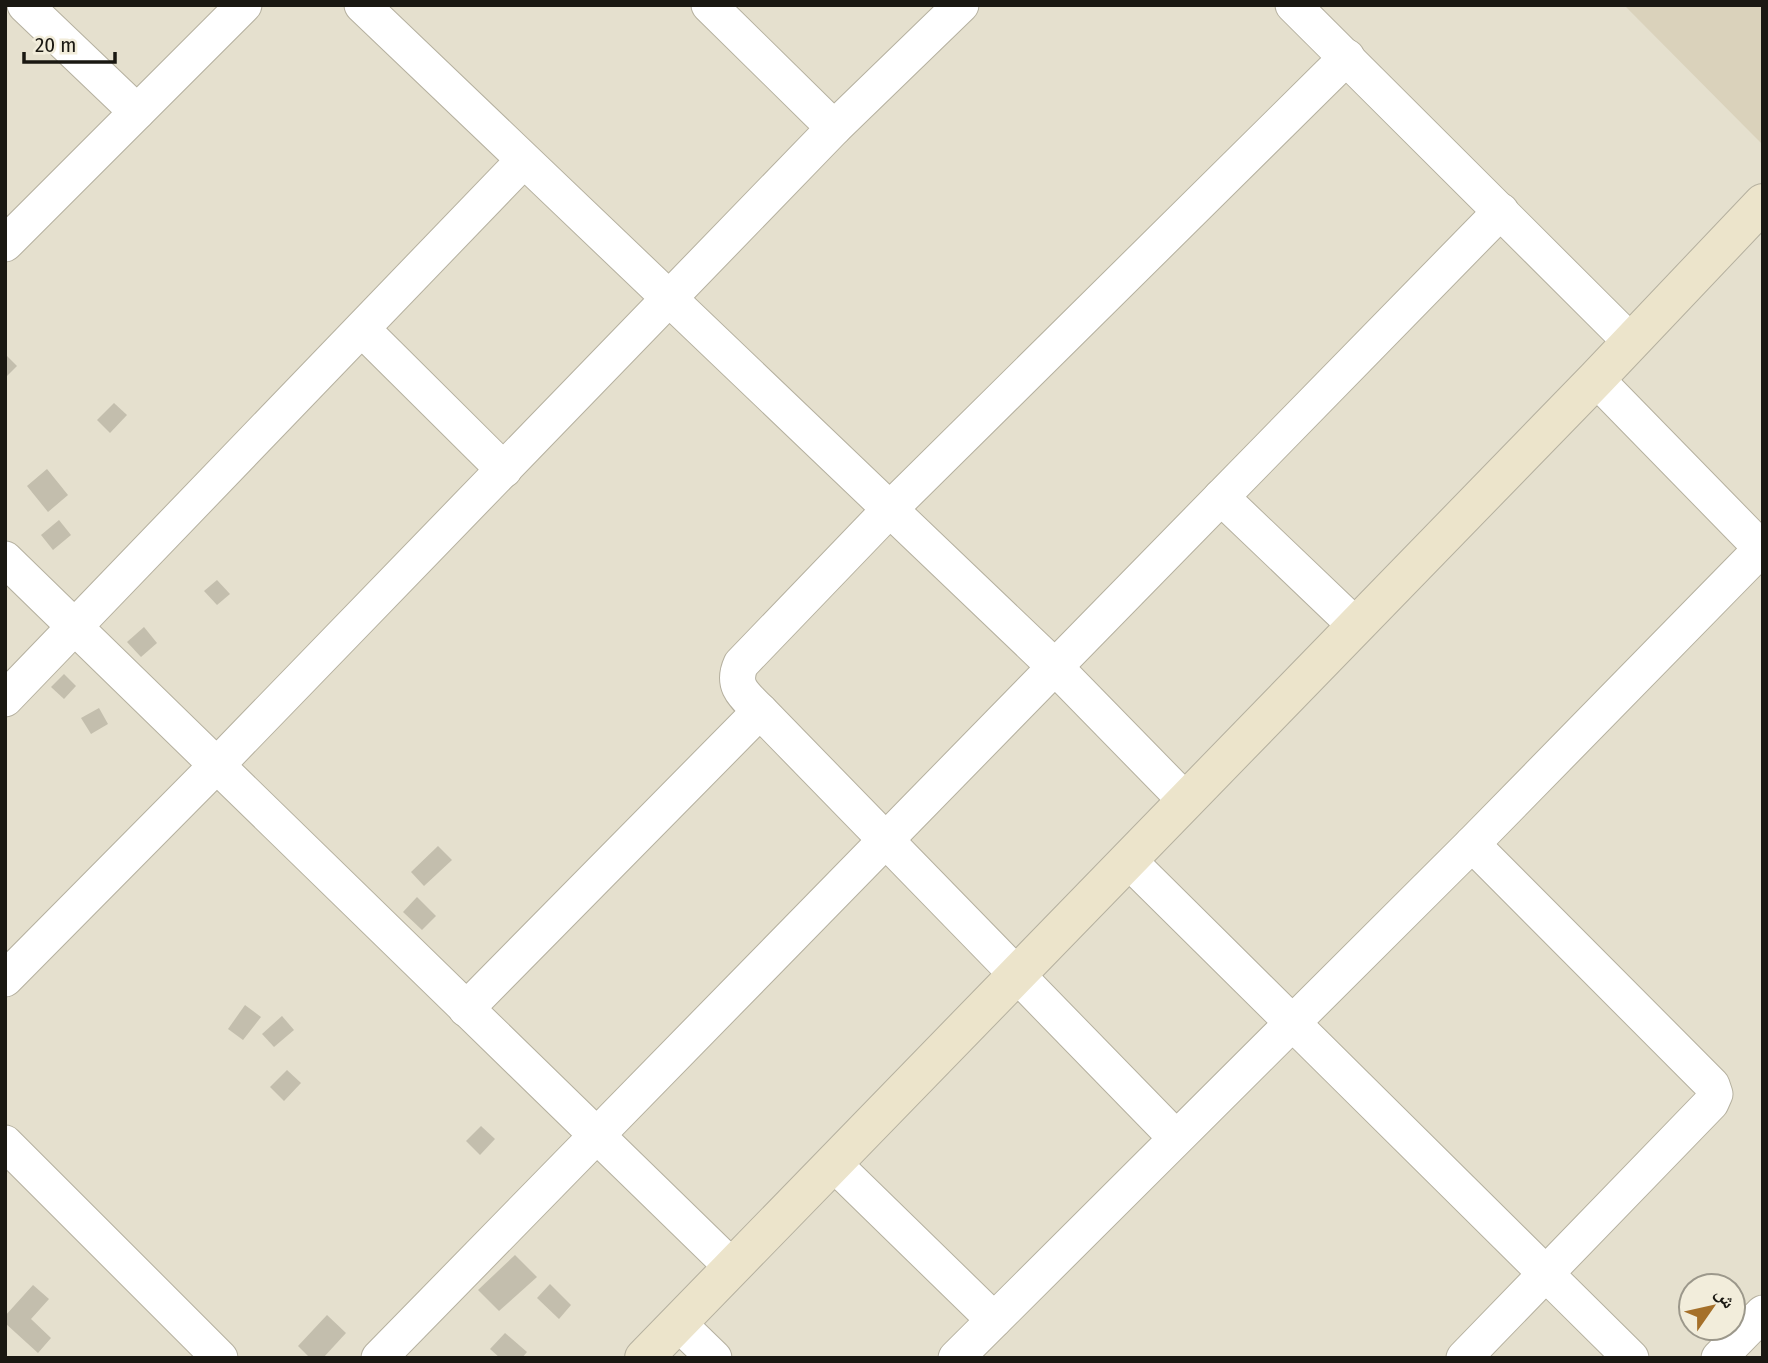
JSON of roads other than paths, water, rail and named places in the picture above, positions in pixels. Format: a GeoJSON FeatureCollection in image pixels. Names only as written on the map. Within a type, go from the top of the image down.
{"type":"FeatureCollection","features":[{"type":"Feature","properties":{"kind":"street"},"geometry":{"type":"LineString","coordinates":[[25,5],[137,112]]}},
{"type":"Feature","properties":{"kind":"street"},"geometry":{"type":"LineString","coordinates":[[5,244],[244,5]]}},
{"type":"Feature","properties":{"kind":"street"},"geometry":{"type":"LineString","coordinates":[[362,5],[668,301],[1055,667],[1186,801]]}},
{"type":"Feature","properties":{"kind":"street"},"geometry":{"type":"LineString","coordinates":[[709,5],[834,128]]}},
{"type":"Feature","properties":{"kind":"street"},"geometry":{"type":"LineString","coordinates":[[5,979],[216,766],[834,128],[961,5]]}},
{"type":"Feature","properties":{"kind":"street"},"geometry":{"type":"LineString","coordinates":[[1293,5],[1631,342]]}},
{"type":"Feature","properties":{"kind":"street"},"geometry":{"type":"LineString","coordinates":[[1175,1137],[738,688],[736,676],[741,664],[890,509],[1347,57]]}},
{"type":"Feature","properties":{"kind":"street"},"geometry":{"type":"LineString","coordinates":[[5,699],[523,162]]}},
{"type":"Feature","properties":{"kind":"street"},"geometry":{"type":"LineString","coordinates":[[644,1358],[1596,379],[1763,203]]}},
{"type":"Feature","properties":{"kind":"street"},"geometry":{"type":"LineString","coordinates":[[380,1358],[595,1135],[886,843],[1501,211]]}},
{"type":"Feature","properties":{"kind":"street"},"geometry":{"type":"LineString","coordinates":[[362,329],[504,470]]}},
{"type":"Feature","properties":{"kind":"street"},"geometry":{"type":"LineString","coordinates":[[956,1358],[1472,844],[1762,548],[1596,379]]}},
{"type":"Feature","properties":{"kind":"street"},"geometry":{"type":"LineString","coordinates":[[1221,497],[1356,626]]}},
{"type":"Feature","properties":{"kind":"street"},"geometry":{"type":"LineString","coordinates":[[5,559],[732,1267]]}},
{"type":"Feature","properties":{"kind":"street"},"geometry":{"type":"LineString","coordinates":[[466,1009],[760,711]]}},
{"type":"Feature","properties":{"kind":"street"},"geometry":{"type":"LineString","coordinates":[[1464,1358],[1712,1103],[1715,1094],[1712,1085],[1472,844]]}},
{"type":"Feature","properties":{"kind":"street"},"geometry":{"type":"LineString","coordinates":[[1128,860],[1290,1024],[1365,1094],[1631,1358]]}},
{"type":"Feature","properties":{"kind":"street"},"geometry":{"type":"LineString","coordinates":[[5,1143],[220,1358]]}},
{"type":"Feature","properties":{"kind":"street"},"geometry":{"type":"LineString","coordinates":[[833,1163],[994,1320]]}},
{"type":"Feature","properties":{"kind":"street"},"geometry":{"type":"LineString","coordinates":[[1719,1358],[1763,1313]]}},
{"type":"Feature","properties":{"kind":"street"},"geometry":{"type":"LineString","coordinates":[[678,1323],[714,1358]]}}]}
